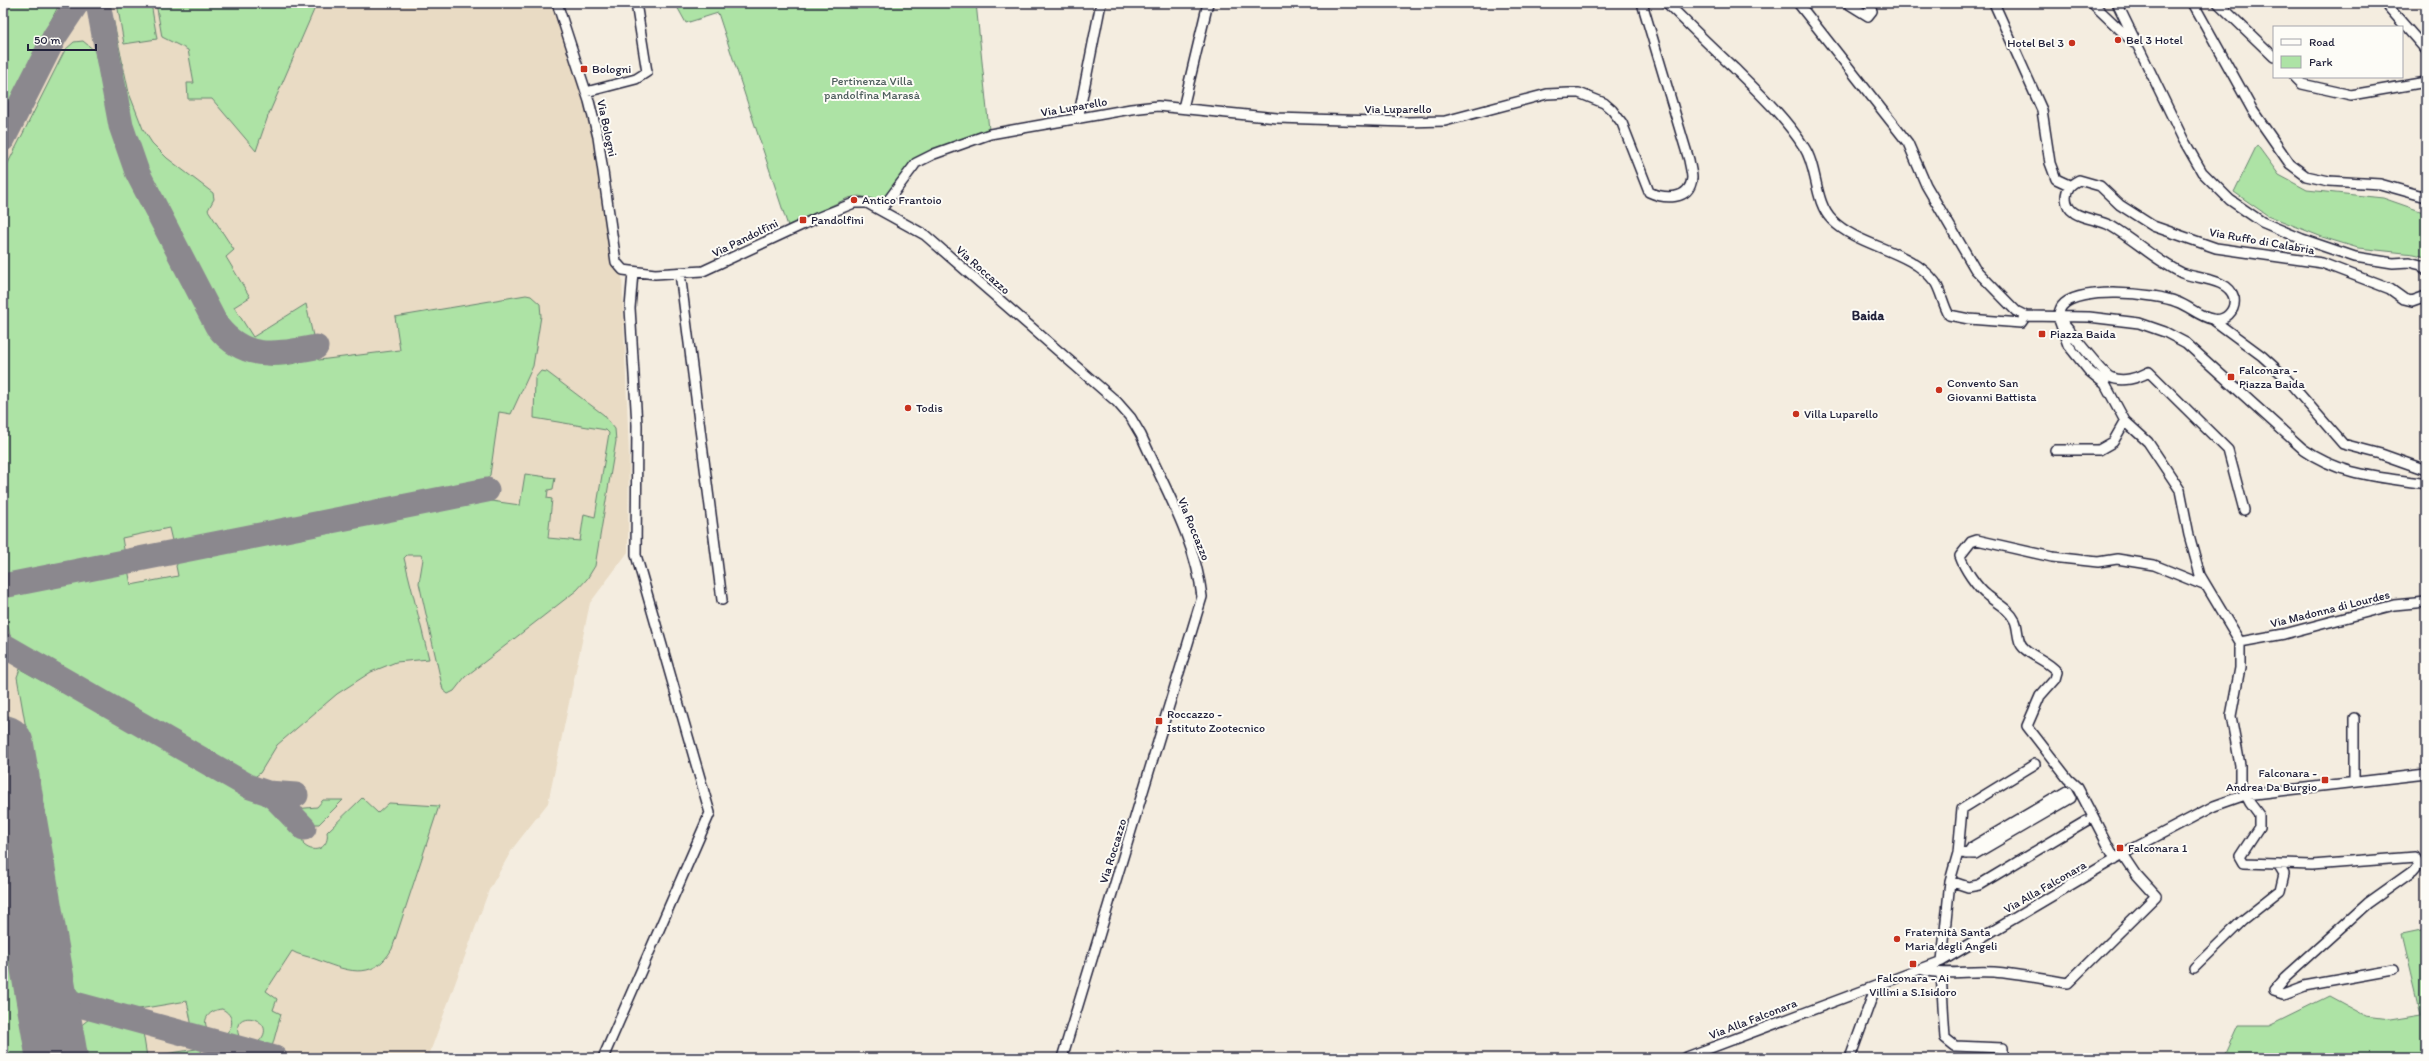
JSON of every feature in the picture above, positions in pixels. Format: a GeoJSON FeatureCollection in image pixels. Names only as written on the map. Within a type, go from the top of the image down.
{"type":"FeatureCollection","features":[{"type":"Feature","properties":{"kind":"street","name":"Via Bologni"},"geometry":{"type":"LineString","coordinates":[[557,3],[586,92],[598,137],[616,262]]}},
{"type":"Feature","properties":{"kind":"street"},"geometry":{"type":"LineString","coordinates":[[586,92],[636,79],[647,72],[636,3]]}},
{"type":"Feature","properties":{"kind":"street"},"geometry":{"type":"LineString","coordinates":[[1078,118],[1101,3]]}},
{"type":"Feature","properties":{"kind":"street"},"geometry":{"type":"LineString","coordinates":[[1183,108],[1208,3]]}},
{"type":"Feature","properties":{"kind":"street","name":"Via Luparello"},"geometry":{"type":"LineString","coordinates":[[882,210],[916,163],[934,154],[990,134],[1078,118],[1158,106],[1277,118],[1437,121],[1547,94],[1579,93],[1604,103],[1612,110],[1622,123],[1649,192],[1658,196],[1671,198],[1683,194],[1690,187],[1692,178],[1642,3]]}},
{"type":"Feature","properties":{"kind":"street"},"geometry":{"type":"LineString","coordinates":[[1667,3],[1766,98],[1805,148],[1815,173],[1821,200],[1830,219],[1848,233],[1916,265],[1935,282],[1949,315],[1969,319],[2021,323],[2026,316]]}},
{"type":"Feature","properties":{"kind":"street"},"geometry":{"type":"LineString","coordinates":[[1798,3],[1908,143],[1926,185],[1975,270],[2016,310],[2026,316],[2089,317],[2139,323],[2166,332],[2186,343],[2303,449],[2321,462],[2343,471],[2426,484]]}},
{"type":"Feature","properties":{"kind":"street"},"geometry":{"type":"LineString","coordinates":[[1847,3],[1868,16],[1872,11],[1869,3]]}},
{"type":"Feature","properties":{"kind":"street"},"geometry":{"type":"LineString","coordinates":[[1994,3],[2042,110],[2050,164],[2056,179],[2069,185],[2066,193],[2066,203],[2072,212],[2083,217],[2096,218],[2111,226],[2182,273],[2222,284],[2234,297],[2231,314],[2222,320],[2212,319]]}},
{"type":"Feature","properties":{"kind":"street"},"geometry":{"type":"LineString","coordinates":[[2092,3],[2139,48]]}},
{"type":"Feature","properties":{"kind":"street","name":"Via Ruffo di Calabria"},"geometry":{"type":"LineString","coordinates":[[2117,3],[2183,138],[2202,172],[2230,200],[2262,222],[2302,239],[2355,257],[2393,263],[2409,262],[2421,265],[2426,270]]}},
{"type":"Feature","properties":{"kind":"street"},"geometry":{"type":"LineString","coordinates":[[2193,3],[2253,110],[2290,164],[2306,176],[2329,181],[2380,184],[2426,197]]}},
{"type":"Feature","properties":{"kind":"street"},"geometry":{"type":"LineString","coordinates":[[2218,3],[2273,56]]}},
{"type":"Feature","properties":{"kind":"street"},"geometry":{"type":"LineString","coordinates":[[2385,3],[2426,50]]}},
{"type":"Feature","properties":{"kind":"street"},"geometry":{"type":"LineString","coordinates":[[2296,78],[2302,84],[2351,95],[2426,82]]}},
{"type":"Feature","properties":{"kind":"street","name":"Via Ruffo di Calabria"},"geometry":{"type":"LineString","coordinates":[[2069,185],[2079,180],[2088,181],[2100,186],[2120,205],[2154,226],[2216,248],[2322,264],[2390,289],[2404,299],[2412,301],[2426,296]]}},
{"type":"Feature","properties":{"kind":"street","name":"Via Pandolfini"},"geometry":{"type":"LineString","coordinates":[[616,262],[623,270],[633,272],[680,274],[703,271],[786,231],[854,204],[867,203],[882,210]]}},
{"type":"Feature","properties":{"kind":"street","name":"Via Roccazzo"},"geometry":{"type":"LineString","coordinates":[[882,210],[925,235],[1096,384],[1131,418],[1141,435],[1192,548],[1200,576],[1202,597],[1197,617],[1062,1058]]}},
{"type":"Feature","properties":{"kind":"street"},"geometry":{"type":"LineString","coordinates":[[603,1058],[710,814],[636,555],[637,425],[630,308],[633,272]]}},
{"type":"Feature","properties":{"kind":"street"},"geometry":{"type":"LineString","coordinates":[[680,274],[722,600]]}},
{"type":"Feature","properties":{"kind":"street"},"geometry":{"type":"LineString","coordinates":[[2393,970],[2304,986],[2283,994],[2274,991],[2286,977],[2368,903],[2414,871],[2419,864],[2415,857],[2312,865],[2244,863],[2240,856],[2259,827],[2259,815],[2245,795],[2240,784],[2240,765],[2231,716],[2240,668],[2240,642],[2200,575],[2189,535],[2180,490],[2148,442],[2125,421],[2105,384],[2089,371],[2068,345],[2058,317],[2063,305],[2075,298],[2122,291],[2168,299],[2212,319],[2262,356],[2283,375],[2344,444],[2380,454],[2426,470]]}},
{"type":"Feature","properties":{"kind":"street"},"geometry":{"type":"LineString","coordinates":[[2058,317],[2109,377],[2124,380],[2140,377],[2149,372],[2228,450],[2244,510]]}},
{"type":"Feature","properties":{"kind":"street"},"geometry":{"type":"LineString","coordinates":[[2055,450],[2099,450],[2113,442],[2125,421]]}},
{"type":"Feature","properties":{"kind":"street"},"geometry":{"type":"LineString","coordinates":[[1923,970],[1941,973],[1966,971],[1994,972],[2068,983],[2156,896],[2119,857],[2078,788],[2068,779],[2027,726],[2040,696],[2055,679],[2057,672],[2052,666],[2025,650],[2020,644],[2015,621],[2007,610],[1987,596],[1962,564],[1960,556],[1971,542],[1977,540],[2042,556],[2098,562],[2127,560],[2154,565],[2206,586]]}},
{"type":"Feature","properties":{"kind":"street","name":"Via Madonna di Lourdes"},"geometry":{"type":"LineString","coordinates":[[2240,642],[2284,634],[2394,605],[2426,602]]}},
{"type":"Feature","properties":{"kind":"street"},"geometry":{"type":"LineString","coordinates":[[2354,718],[2354,781]]}},
{"type":"Feature","properties":{"kind":"street"},"geometry":{"type":"LineString","coordinates":[[1942,961],[1950,881],[1963,853],[1962,809],[2035,764]]}},
{"type":"Feature","properties":{"kind":"street","name":"Via Alla Falconara"},"geometry":{"type":"LineString","coordinates":[[1684,1058],[1876,986],[1923,970],[1942,961],[2186,819],[2245,795],[2354,781],[2426,774]]}},
{"type":"Feature","properties":{"kind":"street"},"geometry":{"type":"LineString","coordinates":[[2067,791],[2072,798],[1975,854],[1963,853],[2067,791]]}},
{"type":"Feature","properties":{"kind":"street"},"geometry":{"type":"LineString","coordinates":[[1950,881],[1968,887],[1979,886],[2086,820]]}},
{"type":"Feature","properties":{"kind":"street"},"geometry":{"type":"LineString","coordinates":[[2194,968],[2242,921],[2280,891],[2284,874],[2278,864]]}},
{"type":"Feature","properties":{"kind":"street"},"geometry":{"type":"LineString","coordinates":[[1941,973],[1945,1038],[1955,1046],[2003,1048],[2003,1058]]}},
{"type":"Feature","properties":{"kind":"street"},"geometry":{"type":"LineString","coordinates":[[1850,1058],[1876,986]]}},
{"type":"Feature","properties":{"kind":"shaded area"},"geometry":{"type":"Polygon","coordinates":[[[3,3],[553,3],[590,120],[613,265],[622,275],[629,455],[628,552],[590,603],[548,803],[513,848],[489,890],[428,1058],[3,1058],[3,3]]]}},
{"type":"Feature","properties":{"kind":"green space"},"geometry":{"type":"Polygon","coordinates":[[[3,3],[60,3],[3,113],[3,3]]]}},
{"type":"Feature","properties":{"kind":"green space"},"geometry":{"type":"Polygon","coordinates":[[[117,3],[151,3],[157,39],[124,44],[117,3]]]}},
{"type":"Feature","properties":{"kind":"green space"},"geometry":{"type":"Polygon","coordinates":[[[156,3],[317,3],[268,116],[256,151],[212,99],[188,99],[187,83],[194,83],[188,50],[162,37],[156,3]]]}},
{"type":"Feature","properties":{"kind":"green space","name":"Pertinenza Villa pandolfina Marasà"},"geometry":{"type":"Polygon","coordinates":[[[675,3],[976,3],[989,130],[934,150],[910,164],[886,197],[876,200],[859,196],[848,198],[788,226],[718,13],[686,23],[675,3]]]}},
{"type":"Feature","properties":{"kind":"green space"},"geometry":{"type":"Polygon","coordinates":[[[113,18],[129,93],[143,129],[152,143],[167,158],[213,193],[214,199],[208,210],[234,250],[226,257],[250,297],[234,307],[253,337],[306,304],[313,336],[307,343],[277,348],[256,348],[238,340],[228,328],[134,152],[118,88],[108,19],[113,18]]]}},
{"type":"Feature","properties":{"kind":"green space"},"geometry":{"type":"Polygon","coordinates":[[[83,41],[95,51],[108,115],[118,149],[148,213],[207,329],[226,348],[237,355],[260,364],[286,365],[314,357],[319,360],[400,350],[395,317],[526,295],[531,296],[540,304],[541,316],[533,366],[511,414],[499,412],[490,475],[484,483],[178,545],[172,541],[169,528],[122,538],[125,555],[3,578],[3,173],[65,50],[74,42],[83,41]]]}},
{"type":"Feature","properties":{"kind":"green space"},"geometry":{"type":"Polygon","coordinates":[[[2257,145],[2279,175],[2307,190],[2383,198],[2426,213],[2426,257],[2414,254],[2358,248],[2322,237],[2267,215],[2234,192],[2257,145]]]}},
{"type":"Feature","properties":{"kind":"green space"},"geometry":{"type":"Polygon","coordinates":[[[541,371],[547,372],[604,415],[615,429],[616,441],[595,566],[587,579],[577,590],[465,677],[454,691],[448,694],[443,690],[419,583],[423,559],[421,555],[407,555],[404,558],[429,659],[396,662],[371,672],[337,694],[277,745],[260,773],[252,779],[18,651],[11,641],[3,600],[5,595],[13,592],[128,569],[131,585],[178,576],[176,566],[180,559],[477,499],[520,505],[525,474],[555,478],[553,489],[548,490],[547,498],[552,499],[548,538],[580,541],[584,514],[595,517],[609,433],[606,430],[534,418],[535,378],[541,371]]]}},
{"type":"Feature","properties":{"kind":"green space"},"geometry":{"type":"Polygon","coordinates":[[[20,669],[236,788],[272,805],[301,834],[304,845],[308,848],[321,848],[326,842],[327,832],[362,798],[378,813],[389,803],[439,806],[392,949],[384,960],[367,970],[357,971],[337,967],[292,951],[266,991],[277,999],[273,1010],[281,1014],[272,1047],[256,1044],[263,1035],[264,1028],[260,1022],[254,1019],[246,1018],[240,1021],[238,1028],[240,1039],[224,1035],[228,1032],[232,1021],[229,1014],[222,1009],[210,1013],[206,1019],[206,1026],[208,1030],[192,1027],[187,1001],[139,1009],[140,1013],[100,1004],[82,995],[75,989],[70,980],[17,677],[20,669]]]}},
{"type":"Feature","properties":{"kind":"green space"},"geometry":{"type":"Polygon","coordinates":[[[323,800],[343,800],[319,824],[311,824],[295,809],[317,807],[323,800]]]}},
{"type":"Feature","properties":{"kind":"green space"},"geometry":{"type":"Polygon","coordinates":[[[3,901],[31,1058],[3,1058],[3,901]]]}},
{"type":"Feature","properties":{"kind":"green space"},"geometry":{"type":"Polygon","coordinates":[[[2426,929],[2426,1058],[2223,1058],[2238,1025],[2270,1025],[2329,996],[2366,1016],[2390,1019],[2421,1014],[2402,934],[2426,929]]]}},
{"type":"Feature","properties":{"kind":"green space"},"geometry":{"type":"Polygon","coordinates":[[[89,1019],[143,1032],[147,1057],[196,1049],[195,1046],[204,1048],[196,1058],[84,1058],[79,1027],[89,1019]]]}},
{"type":"Feature","properties":{"kind":"taxiway"},"geometry":{"type":"LineString","coordinates":[[3,139],[55,36],[77,3]]}},
{"type":"Feature","properties":{"kind":"taxiway"},"geometry":{"type":"LineString","coordinates":[[98,3],[121,126],[137,172],[217,326],[228,338],[239,345],[262,353],[288,352],[316,347]]}},
{"type":"Feature","properties":{"kind":"taxiway"},"geometry":{"type":"LineString","coordinates":[[3,586],[487,490]]}},
{"type":"Feature","properties":{"kind":"taxiway"},"geometry":{"type":"LineString","coordinates":[[3,645],[250,787],[268,793],[296,795]]}},
{"type":"Feature","properties":{"kind":"taxiway"},"geometry":{"type":"LineString","coordinates":[[268,793],[275,798],[304,828]]}},
{"type":"Feature","properties":{"kind":"taxiway"},"geometry":{"type":"LineString","coordinates":[[46,996],[275,1058]]}},
{"type":"Feature","properties":{"kind":"runway"},"geometry":{"type":"LineString","coordinates":[[3,746],[57,1058]]}},
{"type":"Feature","properties":{"kind":"place","name":"Bel 3 Hotel"},"geometry":{"type":"Point","coordinates":[2118,40]}},
{"type":"Feature","properties":{"kind":"place","name":"Hotel Bel 3"},"geometry":{"type":"Point","coordinates":[2072,43]}},
{"type":"Feature","properties":{"kind":"place","name":"Bologni"},"geometry":{"type":"Point","coordinates":[584,69]}},
{"type":"Feature","properties":{"kind":"place","name":"Antico Frantoio"},"geometry":{"type":"Point","coordinates":[854,200]}},
{"type":"Feature","properties":{"kind":"place","name":"Pandolfini"},"geometry":{"type":"Point","coordinates":[803,220]}},
{"type":"Feature","properties":{"kind":"place","name":"Piazza Baida"},"geometry":{"type":"Point","coordinates":[2042,334]}},
{"type":"Feature","properties":{"kind":"place","name":"Falconara - Piazza Baida"},"geometry":{"type":"Point","coordinates":[2231,377]}},
{"type":"Feature","properties":{"kind":"place","name":"Convento San Giovanni Battista"},"geometry":{"type":"Point","coordinates":[1939,390]}},
{"type":"Feature","properties":{"kind":"place","name":"Todis"},"geometry":{"type":"Point","coordinates":[908,408]}},
{"type":"Feature","properties":{"kind":"place","name":"Villa Luparello"},"geometry":{"type":"Point","coordinates":[1796,414]}},
{"type":"Feature","properties":{"kind":"place","name":"Roccazzo - Istituto Zootecnico"},"geometry":{"type":"Point","coordinates":[1159,721]}},
{"type":"Feature","properties":{"kind":"place","name":"Falconara - Andrea Da Burgio"},"geometry":{"type":"Point","coordinates":[2325,780]}},
{"type":"Feature","properties":{"kind":"place","name":"Falconara 1"},"geometry":{"type":"Point","coordinates":[2120,848]}},
{"type":"Feature","properties":{"kind":"place","name":"Fraternità Santa Maria degli Angeli"},"geometry":{"type":"Point","coordinates":[1897,939]}},
{"type":"Feature","properties":{"kind":"place","name":"Falconara - Ai Villini a S.Isidoro"},"geometry":{"type":"Point","coordinates":[1913,964]}},
{"type":"Feature","properties":{"kind":"district","name":"Baida"},"geometry":{"type":"Point","coordinates":[1868,315]}}]}
